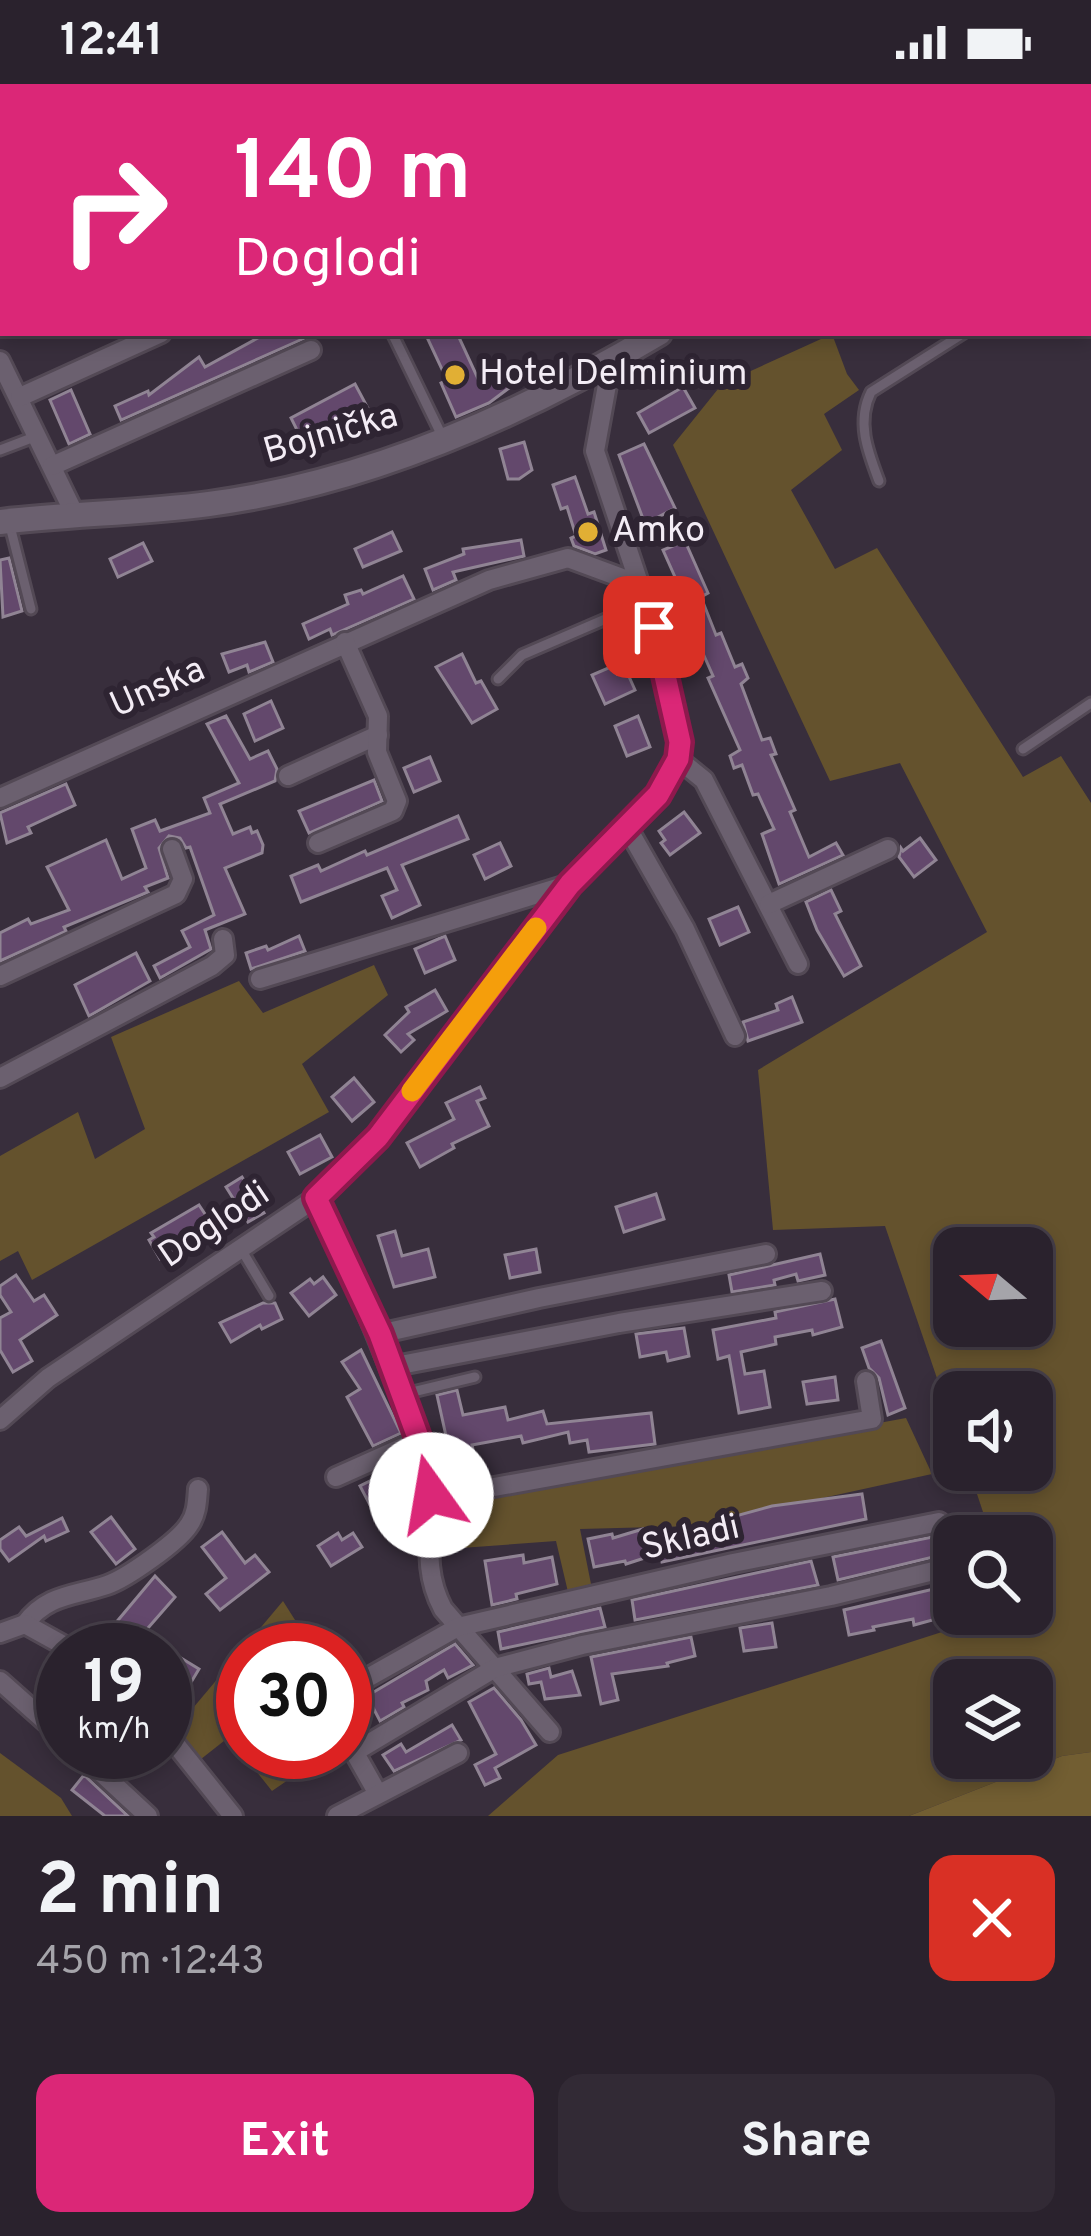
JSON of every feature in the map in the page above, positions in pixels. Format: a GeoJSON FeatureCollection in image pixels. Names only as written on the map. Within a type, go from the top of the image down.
{"type":"FeatureCollection","features":[{"type":"Feature","properties":{"kind":"main road","name":"Bojnička"},"geometry":{"type":"LineString","coordinates":[[4,522],[232,500],[354,473],[501,415],[654,336]]}},
{"type":"Feature","properties":{"kind":"street"},"geometry":{"type":"LineString","coordinates":[[20,397],[154,336]]}},
{"type":"Feature","properties":{"kind":"street"},"geometry":{"type":"LineString","coordinates":[[52,466],[311,350]]}},
{"type":"Feature","properties":{"kind":"street"},"geometry":{"type":"LineString","coordinates":[[620,356],[607,386],[595,452],[644,593],[678,724],[678,759],[704,780],[798,964]]}},
{"type":"Feature","properties":{"kind":"street"},"geometry":{"type":"LineString","coordinates":[[0,361],[75,514]]}},
{"type":"Feature","properties":{"kind":"street","name":"Unska"},"geometry":{"type":"LineString","coordinates":[[0,798],[489,580],[568,558],[644,593]]}},
{"type":"Feature","properties":{"kind":"street"},"geometry":{"type":"LineString","coordinates":[[318,843],[396,807],[397,801],[379,758],[378,716],[345,642]]}},
{"type":"Feature","properties":{"kind":"street"},"geometry":{"type":"LineString","coordinates":[[288,776],[378,734]]}},
{"type":"Feature","properties":{"kind":"street","name":"Doglodi"},"geometry":{"type":"LineString","coordinates":[[0,1420],[48,1378],[316,1198],[378,1137],[570,884],[658,795],[678,759]]}},
{"type":"Feature","properties":{"kind":"street"},"geometry":{"type":"LineString","coordinates":[[626,827],[685,929],[735,1036]]}},
{"type":"Feature","properties":{"kind":"street"},"geometry":{"type":"LineString","coordinates":[[0,976],[176,894],[184,879],[172,849]]}},
{"type":"Feature","properties":{"kind":"street"},"geometry":{"type":"LineString","coordinates":[[769,904],[888,849]]}},
{"type":"Feature","properties":{"kind":"street","name":"Doglodi"},"geometry":{"type":"LineString","coordinates":[[260,979],[570,884]]}},
{"type":"Feature","properties":{"kind":"street"},"geometry":{"type":"LineString","coordinates":[[0,1078],[212,966],[225,955],[223,939]]}},
{"type":"Feature","properties":{"kind":"street"},"geometry":{"type":"LineString","coordinates":[[316,1198],[380,1334],[419,1440],[431,1495],[429,1573],[435,1594],[550,1732]]}},
{"type":"Feature","properties":{"kind":"street"},"geometry":{"type":"LineString","coordinates":[[380,1334],[766,1254]]}},
{"type":"Feature","properties":{"kind":"street"},"geometry":{"type":"LineString","coordinates":[[390,1367],[822,1291]]}},
{"type":"Feature","properties":{"kind":"street"},"geometry":{"type":"LineString","coordinates":[[431,1495],[872,1419],[866,1381]]}},
{"type":"Feature","properties":{"kind":"street"},"geometry":{"type":"LineString","coordinates":[[336,1477],[419,1440]]}},
{"type":"Feature","properties":{"kind":"street"},"geometry":{"type":"LineString","coordinates":[[0,1633],[25,1624],[34,1611],[57,1596],[120,1580],[186,1530],[196,1511],[198,1489]]}},
{"type":"Feature","properties":{"kind":"street","name":"Skladi"},"geometry":{"type":"LineString","coordinates":[[372,1675],[458,1627],[733,1563],[933,1523]]}},
{"type":"Feature","properties":{"kind":"street"},"geometry":{"type":"LineString","coordinates":[[378,1794],[356,1755],[358,1750],[495,1668],[582,1645],[933,1571]]}},
{"type":"Feature","properties":{"kind":"street"},"geometry":{"type":"LineString","coordinates":[[25,1624],[36,1630]]}},
{"type":"Feature","properties":{"kind":"street"},"geometry":{"type":"LineString","coordinates":[[0,1682],[36,1713]]}},
{"type":"Feature","properties":{"kind":"street"},"geometry":{"type":"LineString","coordinates":[[337,1816],[458,1753]]}},
{"type":"Feature","properties":{"kind":"street"},"geometry":{"type":"LineString","coordinates":[[192,1765],[233,1816]]}},
{"type":"Feature","properties":{"kind":"street"},"geometry":{"type":"LineString","coordinates":[[109,1779],[148,1816]]}},
{"type":"Feature","properties":{"kind":"lane"},"geometry":{"type":"LineString","coordinates":[[393,336],[442,438]]}},
{"type":"Feature","properties":{"kind":"lane"},"geometry":{"type":"LineString","coordinates":[[879,481],[865,440],[867,400],[884,382],[959,336]]}},
{"type":"Feature","properties":{"kind":"lane"},"geometry":{"type":"LineString","coordinates":[[0,450],[37,436]]}},
{"type":"Feature","properties":{"kind":"lane"},"geometry":{"type":"LineString","coordinates":[[4,522],[32,609]]}},
{"type":"Feature","properties":{"kind":"lane"},"geometry":{"type":"LineString","coordinates":[[498,680],[522,655],[644,593]]}},
{"type":"Feature","properties":{"kind":"lane"},"geometry":{"type":"LineString","coordinates":[[1023,749],[1091,703]]}},
{"type":"Feature","properties":{"kind":"lane"},"geometry":{"type":"LineString","coordinates":[[241,1249],[269,1296]]}},
{"type":"Feature","properties":{"kind":"lane"},"geometry":{"type":"LineString","coordinates":[[400,1395],[475,1377]]}},
{"type":"Feature","properties":{"kind":"shaded area"},"geometry":{"type":"Polygon","coordinates":[[[833,336],[847,374],[859,390],[824,414],[842,450],[791,490],[835,569],[877,548],[1023,777],[1061,756],[1091,803],[1091,1752],[1053,1760],[1053,1659],[933,1659],[933,1779],[1003,1779],[909,1816],[488,1816],[558,1755],[933,1635],[1053,1635],[1053,1515],[984,1515],[976,1491],[1053,1491],[1053,1371],[935,1371],[885,1226],[773,1230],[758,1070],[987,932],[900,763],[830,781],[673,445],[722,384],[833,336]]]}},
{"type":"Feature","properties":{"kind":"shaded area"},"geometry":{"type":"Polygon","coordinates":[[[374,965],[388,995],[302,1064],[329,1112],[32,1280],[18,1251],[0,1261],[0,1156],[78,1112],[95,1159],[145,1129],[111,1037],[239,981],[263,1013],[374,965]]]}},
{"type":"Feature","properties":{"kind":"shaded area"},"geometry":{"type":"Polygon","coordinates":[[[906,1418],[932,1474],[694,1526],[580,1529],[591,1584],[568,1592],[556,1541],[447,1549],[445,1503],[906,1418]]]}},
{"type":"Feature","properties":{"kind":"shaded area"},"geometry":{"type":"Polygon","coordinates":[[[283,1601],[297,1623],[264,1623],[283,1601]]]}},
{"type":"Feature","properties":{"kind":"shaded area"},"geometry":{"type":"Polygon","coordinates":[[[216,1681],[216,1747],[196,1763],[192,1758],[192,1709],[216,1681]]]}},
{"type":"Feature","properties":{"kind":"shaded area"},"geometry":{"type":"Polygon","coordinates":[[[1091,1752],[1091,1816],[909,1816],[1003,1779],[1053,1779],[1053,1760],[1091,1752]]]}},
{"type":"Feature","properties":{"kind":"shaded area"},"geometry":{"type":"Polygon","coordinates":[[[0,1753],[61,1798],[72,1816],[0,1816],[0,1753]]]}},
{"type":"Feature","properties":{"kind":"shaded area"},"geometry":{"type":"Polygon","coordinates":[[[262,1779],[289,1779],[272,1791],[262,1779]]]}},
{"type":"Feature","properties":{"kind":"building"},"geometry":{"type":"Polygon","coordinates":[[[262,336],[309,336],[121,420],[115,406],[148,391],[149,395],[199,357],[205,367],[262,336]]]}},
{"type":"Feature","properties":{"kind":"building"},"geometry":{"type":"Polygon","coordinates":[[[426,336],[458,336],[480,383],[511,363],[521,379],[489,403],[456,417],[441,383],[447,380],[426,336]]]}},
{"type":"Feature","properties":{"kind":"building"},"geometry":{"type":"Polygon","coordinates":[[[355,384],[370,412],[305,446],[291,418],[355,384]]]}},
{"type":"Feature","properties":{"kind":"building"},"geometry":{"type":"Polygon","coordinates":[[[683,387],[695,408],[649,433],[638,413],[683,387]]]}},
{"type":"Feature","properties":{"kind":"building"},"geometry":{"type":"Polygon","coordinates":[[[71,390],[90,434],[69,444],[50,400],[71,390]]]}},
{"type":"Feature","properties":{"kind":"building"},"geometry":{"type":"Polygon","coordinates":[[[524,442],[532,470],[519,479],[508,479],[500,449],[524,442]]]}},
{"type":"Feature","properties":{"kind":"building"},"geometry":{"type":"Polygon","coordinates":[[[644,444],[675,508],[645,524],[619,455],[644,444]]]}},
{"type":"Feature","properties":{"kind":"building"},"geometry":{"type":"Polygon","coordinates":[[[575,477],[588,514],[594,512],[606,550],[595,554],[574,546],[571,538],[576,536],[567,507],[561,509],[553,485],[575,477]]]}},
{"type":"Feature","properties":{"kind":"building"},"geometry":{"type":"Polygon","coordinates":[[[392,532],[401,551],[363,567],[355,549],[392,532]]]}},
{"type":"Feature","properties":{"kind":"building"},"geometry":{"type":"Polygon","coordinates":[[[521,540],[524,556],[453,572],[456,580],[433,590],[425,569],[464,554],[463,549],[521,540]]]}},
{"type":"Feature","properties":{"kind":"building"},"geometry":{"type":"Polygon","coordinates":[[[685,541],[708,593],[701,597],[716,635],[721,633],[735,667],[742,664],[748,678],[741,684],[762,740],[770,738],[776,754],[771,755],[809,857],[836,843],[843,855],[779,884],[762,834],[774,829],[742,765],[734,768],[730,756],[740,750],[708,678],[713,676],[663,550],[685,541]]]}},
{"type":"Feature","properties":{"kind":"building"},"geometry":{"type":"Polygon","coordinates":[[[143,543],[152,561],[118,577],[110,559],[143,543]]]}},
{"type":"Feature","properties":{"kind":"building"},"geometry":{"type":"Polygon","coordinates":[[[9,558],[22,611],[3,617],[0,560],[9,558]]]}},
{"type":"Feature","properties":{"kind":"building"},"geometry":{"type":"Polygon","coordinates":[[[403,576],[414,599],[332,635],[330,629],[309,639],[303,624],[348,604],[345,595],[361,590],[363,594],[403,576]]]}},
{"type":"Feature","properties":{"kind":"building"},"geometry":{"type":"Polygon","coordinates":[[[265,642],[273,662],[249,672],[247,665],[229,672],[222,654],[265,642]]]}},
{"type":"Feature","properties":{"kind":"building"},"geometry":{"type":"Polygon","coordinates":[[[462,654],[476,683],[481,681],[497,709],[472,723],[436,667],[462,654]]]}},
{"type":"Feature","properties":{"kind":"building"},"geometry":{"type":"Polygon","coordinates":[[[613,666],[617,674],[626,670],[635,690],[605,704],[592,675],[613,666]]]}},
{"type":"Feature","properties":{"kind":"building"},"geometry":{"type":"Polygon","coordinates":[[[271,701],[283,728],[255,741],[244,714],[271,701]]]}},
{"type":"Feature","properties":{"kind":"building"},"geometry":{"type":"Polygon","coordinates":[[[226,716],[250,759],[268,751],[277,769],[275,781],[220,804],[233,834],[250,827],[263,845],[262,853],[225,868],[245,914],[205,930],[211,949],[160,978],[154,966],[190,947],[182,931],[214,915],[190,847],[169,836],[159,848],[168,878],[145,887],[148,892],[64,927],[66,931],[0,961],[0,933],[28,919],[31,924],[69,910],[47,867],[106,840],[122,879],[146,868],[132,829],[155,820],[160,831],[210,813],[204,798],[239,783],[207,724],[226,716]]]}},
{"type":"Feature","properties":{"kind":"building"},"geometry":{"type":"Polygon","coordinates":[[[638,716],[650,747],[627,756],[615,726],[638,716]]]}},
{"type":"Feature","properties":{"kind":"building"},"geometry":{"type":"Polygon","coordinates":[[[430,757],[440,781],[414,792],[404,768],[430,757]]]}},
{"type":"Feature","properties":{"kind":"building"},"geometry":{"type":"Polygon","coordinates":[[[374,780],[382,801],[309,833],[299,811],[374,780]]]}},
{"type":"Feature","properties":{"kind":"building"},"geometry":{"type":"Polygon","coordinates":[[[66,784],[75,805],[28,827],[31,833],[7,843],[0,813],[66,784]]]}},
{"type":"Feature","properties":{"kind":"building"},"geometry":{"type":"Polygon","coordinates":[[[684,812],[700,833],[670,855],[659,831],[684,812]]]}},
{"type":"Feature","properties":{"kind":"building"},"geometry":{"type":"Polygon","coordinates":[[[458,816],[468,839],[402,865],[420,905],[392,918],[382,896],[397,890],[387,868],[301,902],[291,876],[318,865],[321,871],[365,851],[367,855],[458,816]]]}},
{"type":"Feature","properties":{"kind":"building"},"geometry":{"type":"Polygon","coordinates":[[[920,838],[936,860],[914,877],[899,857],[901,848],[920,838]]]}},
{"type":"Feature","properties":{"kind":"building"},"geometry":{"type":"Polygon","coordinates":[[[500,843],[511,866],[485,879],[474,855],[500,843]]]}},
{"type":"Feature","properties":{"kind":"building"},"geometry":{"type":"Polygon","coordinates":[[[831,890],[841,911],[835,914],[861,966],[844,976],[806,902],[831,890]]]}},
{"type":"Feature","properties":{"kind":"building"},"geometry":{"type":"Polygon","coordinates":[[[738,907],[749,932],[720,945],[709,919],[738,907]]]}},
{"type":"Feature","properties":{"kind":"building"},"geometry":{"type":"Polygon","coordinates":[[[299,936],[305,951],[251,969],[246,953],[266,946],[268,950],[299,936]]]}},
{"type":"Feature","properties":{"kind":"building"},"geometry":{"type":"Polygon","coordinates":[[[445,936],[455,960],[425,973],[415,949],[445,936]]]}},
{"type":"Feature","properties":{"kind":"building"},"geometry":{"type":"Polygon","coordinates":[[[136,953],[150,981],[89,1016],[75,985],[136,953]]]}},
{"type":"Feature","properties":{"kind":"building"},"geometry":{"type":"Polygon","coordinates":[[[435,990],[447,1011],[408,1034],[414,1040],[401,1052],[385,1035],[409,1012],[406,1007],[435,990]]]}},
{"type":"Feature","properties":{"kind":"building"},"geometry":{"type":"Polygon","coordinates":[[[792,997],[802,1022],[748,1041],[743,1022],[778,1010],[776,1004],[792,997]]]}},
{"type":"Feature","properties":{"kind":"building"},"geometry":{"type":"Polygon","coordinates":[[[354,1078],[374,1102],[352,1121],[332,1097],[354,1078]]]}},
{"type":"Feature","properties":{"kind":"building"},"geometry":{"type":"Polygon","coordinates":[[[480,1087],[485,1098],[477,1101],[489,1126],[420,1167],[407,1143],[454,1119],[446,1103],[480,1087]]]}},
{"type":"Feature","properties":{"kind":"building"},"geometry":{"type":"Polygon","coordinates":[[[320,1135],[332,1157],[300,1174],[288,1152],[320,1135]]]}},
{"type":"Feature","properties":{"kind":"building"},"geometry":{"type":"Polygon","coordinates":[[[242,1177],[264,1213],[248,1222],[226,1187],[242,1177]]]}},
{"type":"Feature","properties":{"kind":"building"},"geometry":{"type":"Polygon","coordinates":[[[656,1194],[664,1219],[624,1232],[616,1207],[656,1194]]]}},
{"type":"Feature","properties":{"kind":"building"},"geometry":{"type":"Polygon","coordinates":[[[199,1205],[213,1226],[160,1259],[149,1240],[154,1237],[151,1233],[199,1205]]]}},
{"type":"Feature","properties":{"kind":"building"},"geometry":{"type":"Polygon","coordinates":[[[395,1231],[402,1256],[428,1249],[435,1277],[394,1287],[378,1236],[395,1231]]]}},
{"type":"Feature","properties":{"kind":"building"},"geometry":{"type":"Polygon","coordinates":[[[536,1249],[540,1272],[510,1278],[505,1255],[536,1249]]]}},
{"type":"Feature","properties":{"kind":"building"},"geometry":{"type":"Polygon","coordinates":[[[820,1254],[825,1275],[798,1281],[796,1274],[774,1280],[775,1285],[732,1292],[729,1275],[820,1254]]]}},
{"type":"Feature","properties":{"kind":"building"},"geometry":{"type":"Polygon","coordinates":[[[16,1275],[34,1301],[44,1295],[57,1315],[20,1340],[32,1361],[13,1372],[0,1350],[0,1318],[11,1312],[0,1286],[16,1275]]]}},
{"type":"Feature","properties":{"kind":"building"},"geometry":{"type":"Polygon","coordinates":[[[323,1277],[336,1295],[309,1316],[291,1293],[310,1279],[314,1284],[323,1277]]]}},
{"type":"Feature","properties":{"kind":"building"},"geometry":{"type":"Polygon","coordinates":[[[835,1299],[842,1327],[813,1335],[812,1330],[775,1337],[776,1344],[741,1352],[745,1374],[764,1371],[770,1407],[739,1413],[729,1356],[718,1359],[713,1330],[776,1318],[775,1312],[835,1299]]]}},
{"type":"Feature","properties":{"kind":"building"},"geometry":{"type":"Polygon","coordinates":[[[263,1303],[275,1303],[282,1319],[231,1342],[220,1323],[263,1303]]]}},
{"type":"Feature","properties":{"kind":"building"},"geometry":{"type":"Polygon","coordinates":[[[684,1328],[689,1356],[668,1361],[666,1352],[640,1357],[636,1334],[684,1328]]]}},
{"type":"Feature","properties":{"kind":"building"},"geometry":{"type":"Polygon","coordinates":[[[881,1341],[905,1408],[888,1415],[879,1378],[869,1368],[862,1348],[881,1341]]]}},
{"type":"Feature","properties":{"kind":"building"},"geometry":{"type":"Polygon","coordinates":[[[361,1350],[401,1433],[373,1446],[347,1397],[360,1389],[342,1362],[361,1350]]]}},
{"type":"Feature","properties":{"kind":"building"},"geometry":{"type":"Polygon","coordinates":[[[835,1377],[838,1400],[807,1404],[803,1382],[835,1377]]]}},
{"type":"Feature","properties":{"kind":"building"},"geometry":{"type":"Polygon","coordinates":[[[457,1390],[463,1415],[505,1407],[508,1420],[543,1411],[547,1424],[651,1413],[655,1444],[589,1452],[587,1440],[570,1443],[568,1432],[523,1443],[521,1436],[472,1445],[479,1474],[456,1480],[439,1438],[446,1436],[437,1395],[457,1390]]]}},
{"type":"Feature","properties":{"kind":"building"},"geometry":{"type":"Polygon","coordinates":[[[386,1473],[401,1504],[413,1496],[418,1503],[417,1517],[400,1528],[382,1499],[370,1505],[360,1486],[386,1473]]]}},
{"type":"Feature","properties":{"kind":"building"},"geometry":{"type":"Polygon","coordinates":[[[862,1494],[866,1519],[662,1562],[660,1553],[626,1564],[594,1567],[588,1539],[643,1529],[647,1544],[729,1524],[728,1518],[772,1506],[862,1494]]]}},
{"type":"Feature","properties":{"kind":"building"},"geometry":{"type":"Polygon","coordinates":[[[111,1517],[135,1549],[116,1564],[91,1532],[111,1517]]]}},
{"type":"Feature","properties":{"kind":"building"},"geometry":{"type":"Polygon","coordinates":[[[62,1518],[68,1531],[46,1541],[44,1536],[9,1561],[0,1549],[0,1540],[19,1527],[26,1536],[62,1518]]]}},
{"type":"Feature","properties":{"kind":"building"},"geometry":{"type":"Polygon","coordinates":[[[222,1532],[245,1563],[255,1555],[269,1572],[220,1610],[206,1594],[226,1578],[202,1547],[222,1532]]]}},
{"type":"Feature","properties":{"kind":"building"},"geometry":{"type":"Polygon","coordinates":[[[338,1533],[342,1540],[353,1533],[362,1547],[331,1566],[318,1546],[338,1533]]]}},
{"type":"Feature","properties":{"kind":"building"},"geometry":{"type":"Polygon","coordinates":[[[933,1537],[933,1557],[838,1580],[833,1557],[933,1537]]]}},
{"type":"Feature","properties":{"kind":"building"},"geometry":{"type":"Polygon","coordinates":[[[523,1555],[524,1563],[552,1557],[557,1584],[492,1605],[485,1561],[523,1555]]]}},
{"type":"Feature","properties":{"kind":"building"},"geometry":{"type":"Polygon","coordinates":[[[811,1561],[818,1585],[635,1620],[632,1600],[811,1561]]]}},
{"type":"Feature","properties":{"kind":"building"},"geometry":{"type":"Polygon","coordinates":[[[155,1576],[175,1597],[152,1623],[116,1623],[155,1576]]]}},
{"type":"Feature","properties":{"kind":"building"},"geometry":{"type":"Polygon","coordinates":[[[933,1589],[933,1620],[914,1625],[913,1619],[849,1635],[844,1610],[933,1589]]]}},
{"type":"Feature","properties":{"kind":"building"},"geometry":{"type":"Polygon","coordinates":[[[600,1608],[605,1627],[501,1649],[498,1632],[600,1608]]]}},
{"type":"Feature","properties":{"kind":"building"},"geometry":{"type":"Polygon","coordinates":[[[772,1623],[776,1647],[744,1651],[740,1628],[772,1623]]]}},
{"type":"Feature","properties":{"kind":"building"},"geometry":{"type":"Polygon","coordinates":[[[691,1637],[695,1656],[668,1666],[612,1674],[618,1700],[601,1704],[591,1657],[691,1637]]]}},
{"type":"Feature","properties":{"kind":"building"},"geometry":{"type":"Polygon","coordinates":[[[455,1644],[473,1665],[448,1678],[444,1670],[426,1681],[428,1690],[380,1721],[372,1693],[455,1644]]]}},
{"type":"Feature","properties":{"kind":"building"},"geometry":{"type":"Polygon","coordinates":[[[549,1668],[551,1677],[572,1671],[580,1695],[545,1699],[541,1682],[529,1684],[527,1674],[549,1668]]]}},
{"type":"Feature","properties":{"kind":"building"},"geometry":{"type":"Polygon","coordinates":[[[494,1688],[536,1745],[495,1768],[500,1778],[485,1785],[475,1765],[496,1754],[469,1702],[494,1688]]]}},
{"type":"Feature","properties":{"kind":"building"},"geometry":{"type":"Polygon","coordinates":[[[452,1725],[461,1740],[394,1771],[383,1755],[401,1744],[406,1752],[452,1725]]]}},
{"type":"Feature","properties":{"kind":"building"},"geometry":{"type":"Polygon","coordinates":[[[81,1779],[88,1779],[128,1816],[105,1816],[72,1790],[81,1779]]]}},
{"type":"Feature","properties":{"kind":"slow traffic"},"geometry":{"type":"LineString","coordinates":[[412,1091],[536,928]]}},
{"type":"Feature","properties":{"kind":"place","name":"Hotel Delminium"},"geometry":{"type":"Point","coordinates":[455,375]}},
{"type":"Feature","properties":{"kind":"place","name":"Amko"},"geometry":{"type":"Point","coordinates":[588,532]}},
{"type":"Feature","properties":{"kind":"route"},"geometry":{"type":"LineString","coordinates":[[431,1495],[419,1440],[380,1334],[316,1198],[378,1137],[570,884],[658,795],[678,759],[680,742],[654,627]]}}]}
